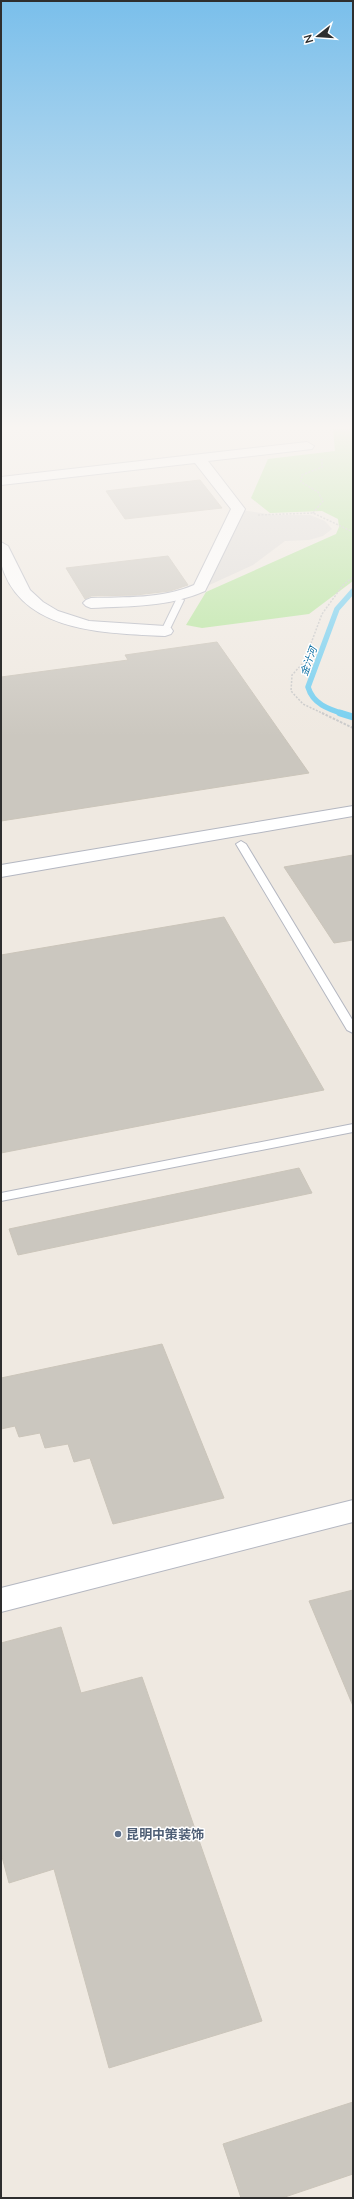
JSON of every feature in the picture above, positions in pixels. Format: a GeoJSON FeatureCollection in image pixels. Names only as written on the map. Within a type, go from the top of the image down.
{"type":"FeatureCollection","features":[{"type":"Feature","properties":{"kind":"street"},"geometry":{"type":"LineString","coordinates":[[90,603],[172,598],[191,594],[200,588],[227,532]]}},
{"type":"Feature","properties":{"kind":"street"},"geometry":{"type":"LineString","coordinates":[[1,546],[24,592],[36,605],[53,614],[81,623],[106,628],[165,632]]}},
{"type":"Feature","properties":{"kind":"street"},"geometry":{"type":"LineString","coordinates":[[1,871],[353,812]]}},
{"type":"Feature","properties":{"kind":"street"},"geometry":{"type":"LineString","coordinates":[[1,884],[353,826]]}},
{"type":"Feature","properties":{"kind":"street"},"geometry":{"type":"LineString","coordinates":[[1,1600],[353,1510]]}},
{"type":"Feature","properties":{"kind":"lane"},"geometry":{"type":"LineString","coordinates":[[165,632],[180,600]]}},
{"type":"Feature","properties":{"kind":"lane"},"geometry":{"type":"LineString","coordinates":[[241,844],[353,1030]]}},
{"type":"Feature","properties":{"kind":"lane"},"geometry":{"type":"LineString","coordinates":[[1,1197],[353,1128]]}},
{"type":"Feature","properties":{"kind":"path"},"geometry":{"type":"LineString","coordinates":[[353,577],[343,585],[322,614],[304,662],[292,675],[291,691],[303,704],[353,728]]}},
{"type":"Feature","properties":{"kind":"green space"},"geometry":{"type":"Polygon","coordinates":[[[337,532],[353,532],[353,581],[309,614],[202,628],[186,625],[206,592],[336,534],[337,532]]]}},
{"type":"Feature","properties":{"kind":"shaded area"},"geometry":{"type":"Polygon","coordinates":[[[231,532],[329,532],[323,536],[309,540],[285,541],[253,565],[205,587],[231,532]]]}},
{"type":"Feature","properties":{"kind":"building"},"geometry":{"type":"Polygon","coordinates":[[[168,556],[188,585],[170,591],[136,595],[91,596],[85,599],[66,568],[168,556]]]}},
{"type":"Feature","properties":{"kind":"building"},"geometry":{"type":"Polygon","coordinates":[[[217,642],[309,773],[1,821],[1,677],[128,660],[125,655],[217,642]]]}},
{"type":"Feature","properties":{"kind":"building"},"geometry":{"type":"Polygon","coordinates":[[[353,855],[353,940],[334,943],[284,867],[353,855]]]}},
{"type":"Feature","properties":{"kind":"building"},"geometry":{"type":"Polygon","coordinates":[[[224,917],[324,1090],[1,1153],[1,955],[224,917]]]}},
{"type":"Feature","properties":{"kind":"building"},"geometry":{"type":"Polygon","coordinates":[[[299,1168],[312,1193],[18,1255],[9,1229],[299,1168]]]}},
{"type":"Feature","properties":{"kind":"building"},"geometry":{"type":"Polygon","coordinates":[[[162,1344],[224,1498],[113,1524],[90,1458],[74,1462],[68,1444],[45,1448],[40,1433],[19,1437],[15,1426],[1,1429],[1,1378],[162,1344]]]}},
{"type":"Feature","properties":{"kind":"building"},"geometry":{"type":"Polygon","coordinates":[[[353,1590],[353,1706],[309,1601],[353,1590]]]}},
{"type":"Feature","properties":{"kind":"building"},"geometry":{"type":"Polygon","coordinates":[[[61,1627],[81,1693],[142,1677],[262,2021],[109,2068],[54,1869],[9,1883],[1,1853],[1,1643],[61,1627]]]}},
{"type":"Feature","properties":{"kind":"building"},"geometry":{"type":"Polygon","coordinates":[[[353,2102],[353,2174],[282,2198],[241,2198],[223,2144],[353,2102]]]}},
{"type":"Feature","properties":{"kind":"waterway","name":"金汁河"},"geometry":{"type":"LineString","coordinates":[[344,714],[327,708],[317,702],[313,698],[308,687],[337,609],[353,591]]}},
{"type":"Feature","properties":{"kind":"waterway","name":"金汁河"},"geometry":{"type":"LineString","coordinates":[[340,713],[353,717]]}},
{"type":"Feature","properties":{"kind":"place","name":"昆明中策装饰"},"geometry":{"type":"Point","coordinates":[118,1834]}}]}
